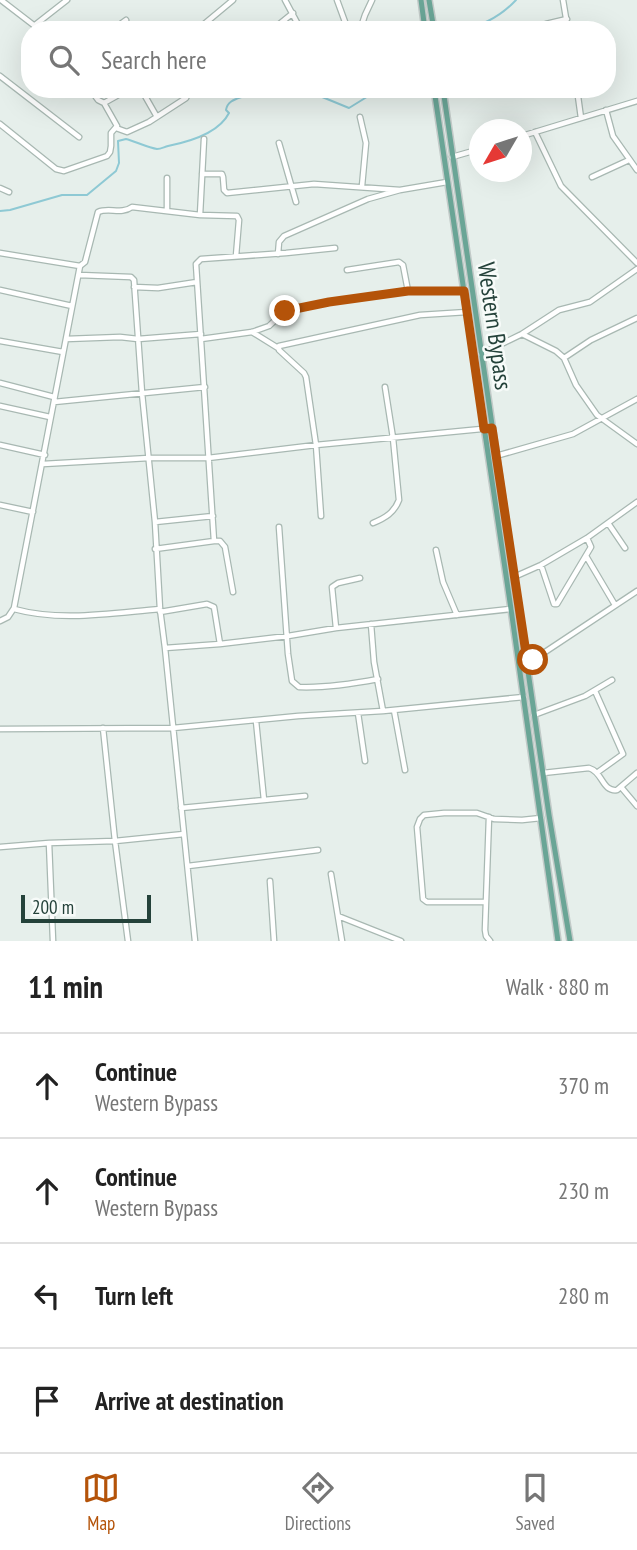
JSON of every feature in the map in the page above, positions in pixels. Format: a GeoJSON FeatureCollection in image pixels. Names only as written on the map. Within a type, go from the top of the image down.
{"type":"FeatureCollection","features":[{"type":"Feature","properties":{"kind":"main road"},"geometry":{"type":"LineString","coordinates":[[421,0],[424,21]]}},
{"type":"Feature","properties":{"kind":"main road"},"geometry":{"type":"LineString","coordinates":[[429,0],[432,21]]}},
{"type":"Feature","properties":{"kind":"main road","name":"Western Bypass"},"geometry":{"type":"LineString","coordinates":[[435,98],[558,941]]}},
{"type":"Feature","properties":{"kind":"main road","name":"Western Bypass"},"geometry":{"type":"LineString","coordinates":[[444,98],[534,715],[570,941]]}},
{"type":"Feature","properties":{"kind":"street"},"geometry":{"type":"LineString","coordinates":[[1,0],[30,21]]}},
{"type":"Feature","properties":{"kind":"street"},"geometry":{"type":"LineString","coordinates":[[40,21],[68,0]]}},
{"type":"Feature","properties":{"kind":"street"},"geometry":{"type":"LineString","coordinates":[[208,21],[233,0]]}},
{"type":"Feature","properties":{"kind":"street"},"geometry":{"type":"LineString","coordinates":[[285,0],[298,21]]}},
{"type":"Feature","properties":{"kind":"street"},"geometry":{"type":"LineString","coordinates":[[337,0],[345,21]]}},
{"type":"Feature","properties":{"kind":"street"},"geometry":{"type":"LineString","coordinates":[[363,21],[372,0]]}},
{"type":"Feature","properties":{"kind":"street"},"geometry":{"type":"LineString","coordinates":[[559,21],[567,19],[564,0]]}},
{"type":"Feature","properties":{"kind":"street"},"geometry":{"type":"LineString","coordinates":[[282,21],[293,12]]}},
{"type":"Feature","properties":{"kind":"street"},"geometry":{"type":"LineString","coordinates":[[0,76],[21,92]]}},
{"type":"Feature","properties":{"kind":"street"},"geometry":{"type":"LineString","coordinates":[[28,98],[79,137]]}},
{"type":"Feature","properties":{"kind":"street"},"geometry":{"type":"LineString","coordinates":[[96,98],[104,103],[116,128]]}},
{"type":"Feature","properties":{"kind":"street"},"geometry":{"type":"LineString","coordinates":[[104,103],[113,98]]}},
{"type":"Feature","properties":{"kind":"street"},"geometry":{"type":"LineString","coordinates":[[146,98],[157,117]]}},
{"type":"Feature","properties":{"kind":"street"},"geometry":{"type":"LineString","coordinates":[[116,128],[127,132],[186,98]]}},
{"type":"Feature","properties":{"kind":"street"},"geometry":{"type":"LineString","coordinates":[[578,98],[581,118]]}},
{"type":"Feature","properties":{"kind":"street"},"geometry":{"type":"LineString","coordinates":[[532,133],[637,101]]}},
{"type":"Feature","properties":{"kind":"street"},"geometry":{"type":"LineString","coordinates":[[606,110],[613,136],[636,170],[637,177]]}},
{"type":"Feature","properties":{"kind":"street"},"geometry":{"type":"LineString","coordinates":[[360,117],[366,143],[362,186]]}},
{"type":"Feature","properties":{"kind":"street"},"geometry":{"type":"LineString","coordinates":[[0,124],[60,171],[107,156],[112,141],[111,133],[116,128]]}},
{"type":"Feature","properties":{"kind":"street"},"geometry":{"type":"LineString","coordinates":[[535,132],[561,186],[637,263]]}},
{"type":"Feature","properties":{"kind":"street"},"geometry":{"type":"LineString","coordinates":[[200,215],[204,139]]}},
{"type":"Feature","properties":{"kind":"street"},"geometry":{"type":"LineString","coordinates":[[279,143],[296,202]]}},
{"type":"Feature","properties":{"kind":"street"},"geometry":{"type":"LineString","coordinates":[[452,157],[469,152]]}},
{"type":"Feature","properties":{"kind":"street"},"geometry":{"type":"LineString","coordinates":[[592,177],[629,160]]}},
{"type":"Feature","properties":{"kind":"street"},"geometry":{"type":"LineString","coordinates":[[202,174],[223,175],[224,190],[227,193],[314,184],[400,190]]}},
{"type":"Feature","properties":{"kind":"street"},"geometry":{"type":"LineString","coordinates":[[167,178],[167,210]]}},
{"type":"Feature","properties":{"kind":"street"},"geometry":{"type":"LineString","coordinates":[[278,254],[279,242],[284,236],[368,199],[447,182]]}},
{"type":"Feature","properties":{"kind":"street"},"geometry":{"type":"LineString","coordinates":[[0,188],[9,192]]}},
{"type":"Feature","properties":{"kind":"street"},"geometry":{"type":"LineString","coordinates":[[0,621],[8,617],[14,608],[80,266],[85,262],[97,214],[100,210],[125,211],[132,207],[238,217],[236,256]]}},
{"type":"Feature","properties":{"kind":"street"},"geometry":{"type":"LineString","coordinates":[[214,541],[197,282],[198,260],[335,248]]}},
{"type":"Feature","properties":{"kind":"street"},"geometry":{"type":"LineString","coordinates":[[0,253],[80,266]]}},
{"type":"Feature","properties":{"kind":"street"},"geometry":{"type":"LineString","coordinates":[[347,270],[399,262],[403,265],[408,291]]}},
{"type":"Feature","properties":{"kind":"street"},"geometry":{"type":"LineString","coordinates":[[481,354],[522,334],[559,310],[590,302],[637,269]]}},
{"type":"Feature","properties":{"kind":"street"},"geometry":{"type":"LineString","coordinates":[[79,275],[131,277],[134,280],[160,610],[195,941]]}},
{"type":"Feature","properties":{"kind":"street"},"geometry":{"type":"LineString","coordinates":[[134,287],[158,288],[197,282]]}},
{"type":"Feature","properties":{"kind":"street"},"geometry":{"type":"LineString","coordinates":[[0,290],[72,306]]}},
{"type":"Feature","properties":{"kind":"street"},"geometry":{"type":"LineString","coordinates":[[66,339],[138,339],[251,332],[273,323],[285,311],[329,302],[408,291],[464,291]]}},
{"type":"Feature","properties":{"kind":"street"},"geometry":{"type":"LineString","coordinates":[[278,348],[282,344],[420,315],[467,312]]}},
{"type":"Feature","properties":{"kind":"street"},"geometry":{"type":"LineString","coordinates":[[564,358],[591,340],[637,318]]}},
{"type":"Feature","properties":{"kind":"street"},"geometry":{"type":"LineString","coordinates":[[251,332],[278,348],[306,377],[316,445],[321,516]]}},
{"type":"Feature","properties":{"kind":"street"},"geometry":{"type":"LineString","coordinates":[[522,334],[545,344],[564,358],[576,385],[600,418],[637,444]]}},
{"type":"Feature","properties":{"kind":"street"},"geometry":{"type":"LineString","coordinates":[[0,341],[63,352]]}},
{"type":"Feature","properties":{"kind":"street"},"geometry":{"type":"LineString","coordinates":[[0,383],[54,400],[205,387]]}},
{"type":"Feature","properties":{"kind":"street"},"geometry":{"type":"LineString","coordinates":[[373,523],[390,514],[399,500],[385,387]]}},
{"type":"Feature","properties":{"kind":"street"},"geometry":{"type":"LineString","coordinates":[[496,456],[573,434],[637,399]]}},
{"type":"Feature","properties":{"kind":"street"},"geometry":{"type":"LineString","coordinates":[[0,406],[51,417]]}},
{"type":"Feature","properties":{"kind":"street"},"geometry":{"type":"LineString","coordinates":[[43,464],[149,458],[208,458],[492,428]]}},
{"type":"Feature","properties":{"kind":"street"},"geometry":{"type":"LineString","coordinates":[[0,444],[44,455]]}},
{"type":"Feature","properties":{"kind":"street"},"geometry":{"type":"LineString","coordinates":[[514,577],[541,565],[587,538],[637,502]]}},
{"type":"Feature","properties":{"kind":"street"},"geometry":{"type":"LineString","coordinates":[[0,505],[34,512]]}},
{"type":"Feature","properties":{"kind":"street"},"geometry":{"type":"LineString","coordinates":[[155,522],[213,516]]}},
{"type":"Feature","properties":{"kind":"street"},"geometry":{"type":"LineString","coordinates":[[608,523],[625,548]]}},
{"type":"Feature","properties":{"kind":"street"},"geometry":{"type":"LineString","coordinates":[[279,527],[292,681],[299,687],[324,687],[378,680]]}},
{"type":"Feature","properties":{"kind":"street"},"geometry":{"type":"LineString","coordinates":[[541,565],[554,604],[557,604],[586,556],[591,545],[587,538]]}},
{"type":"Feature","properties":{"kind":"street"},"geometry":{"type":"LineString","coordinates":[[155,549],[220,541],[225,547],[233,592]]}},
{"type":"Feature","properties":{"kind":"street"},"geometry":{"type":"LineString","coordinates":[[436,550],[443,582],[457,615]]}},
{"type":"Feature","properties":{"kind":"street"},"geometry":{"type":"LineString","coordinates":[[586,556],[615,605]]}},
{"type":"Feature","properties":{"kind":"street"},"geometry":{"type":"LineString","coordinates":[[336,628],[332,587],[360,578]]}},
{"type":"Feature","properties":{"kind":"street"},"geometry":{"type":"LineString","coordinates":[[528,667],[536,658],[637,591]]}},
{"type":"Feature","properties":{"kind":"street"},"geometry":{"type":"LineString","coordinates":[[14,608],[50,615],[160,610],[207,604],[214,607],[220,644]]}},
{"type":"Feature","properties":{"kind":"street"},"geometry":{"type":"LineString","coordinates":[[165,648],[220,644],[511,609]]}},
{"type":"Feature","properties":{"kind":"street"},"geometry":{"type":"LineString","coordinates":[[371,624],[374,662],[383,711]]}},
{"type":"Feature","properties":{"kind":"street"},"geometry":{"type":"LineString","coordinates":[[526,653],[536,658]]}},
{"type":"Feature","properties":{"kind":"street"},"geometry":{"type":"LineString","coordinates":[[534,715],[595,691],[612,680]]}},
{"type":"Feature","properties":{"kind":"street"},"geometry":{"type":"LineString","coordinates":[[595,691],[623,752],[598,772]]}},
{"type":"Feature","properties":{"kind":"street"},"geometry":{"type":"LineString","coordinates":[[0,729],[173,728],[394,710],[524,696]]}},
{"type":"Feature","properties":{"kind":"street"},"geometry":{"type":"LineString","coordinates":[[394,710],[405,770]]}},
{"type":"Feature","properties":{"kind":"street"},"geometry":{"type":"LineString","coordinates":[[358,713],[365,761]]}},
{"type":"Feature","properties":{"kind":"street"},"geometry":{"type":"LineString","coordinates":[[256,720],[264,800]]}},
{"type":"Feature","properties":{"kind":"street"},"geometry":{"type":"LineString","coordinates":[[103,728],[128,941]]}},
{"type":"Feature","properties":{"kind":"street"},"geometry":{"type":"LineString","coordinates":[[543,773],[589,768],[598,772],[610,791],[617,790],[637,773]]}},
{"type":"Feature","properties":{"kind":"street"},"geometry":{"type":"LineString","coordinates":[[621,787],[637,806]]}},
{"type":"Feature","properties":{"kind":"street"},"geometry":{"type":"LineString","coordinates":[[181,808],[305,796]]}},
{"type":"Feature","properties":{"kind":"street"},"geometry":{"type":"LineString","coordinates":[[486,902],[427,902],[424,899],[419,819],[424,815],[477,813],[492,818],[541,818]]}},
{"type":"Feature","properties":{"kind":"street"},"geometry":{"type":"LineString","coordinates":[[490,941],[485,930],[492,818]]}},
{"type":"Feature","properties":{"kind":"street"},"geometry":{"type":"LineString","coordinates":[[0,847],[115,841],[184,834]]}},
{"type":"Feature","properties":{"kind":"street"},"geometry":{"type":"LineString","coordinates":[[49,843],[53,941]]}},
{"type":"Feature","properties":{"kind":"street"},"geometry":{"type":"LineString","coordinates":[[188,866],[317,850]]}},
{"type":"Feature","properties":{"kind":"street"},"geometry":{"type":"LineString","coordinates":[[331,874],[342,941]]}},
{"type":"Feature","properties":{"kind":"street"},"geometry":{"type":"LineString","coordinates":[[270,881],[274,941]]}},
{"type":"Feature","properties":{"kind":"street"},"geometry":{"type":"LineString","coordinates":[[338,916],[401,941]]}},
{"type":"Feature","properties":{"kind":"waterway"},"geometry":{"type":"LineString","coordinates":[[488,21],[516,0]]}},
{"type":"Feature","properties":{"kind":"waterway"},"geometry":{"type":"LineString","coordinates":[[0,211],[62,195],[87,195],[116,171],[119,163],[118,141],[126,139],[157,149],[202,136],[224,120],[229,113],[227,106],[238,98]]}},
{"type":"Feature","properties":{"kind":"waterway"},"geometry":{"type":"LineString","coordinates":[[325,98],[349,108],[365,98]]}},
{"type":"Feature","properties":{"kind":"route"},"geometry":{"type":"LineString","coordinates":[[285,311],[408,291],[464,291],[484,429],[492,428],[526,653],[536,658],[533,660]]}}]}
